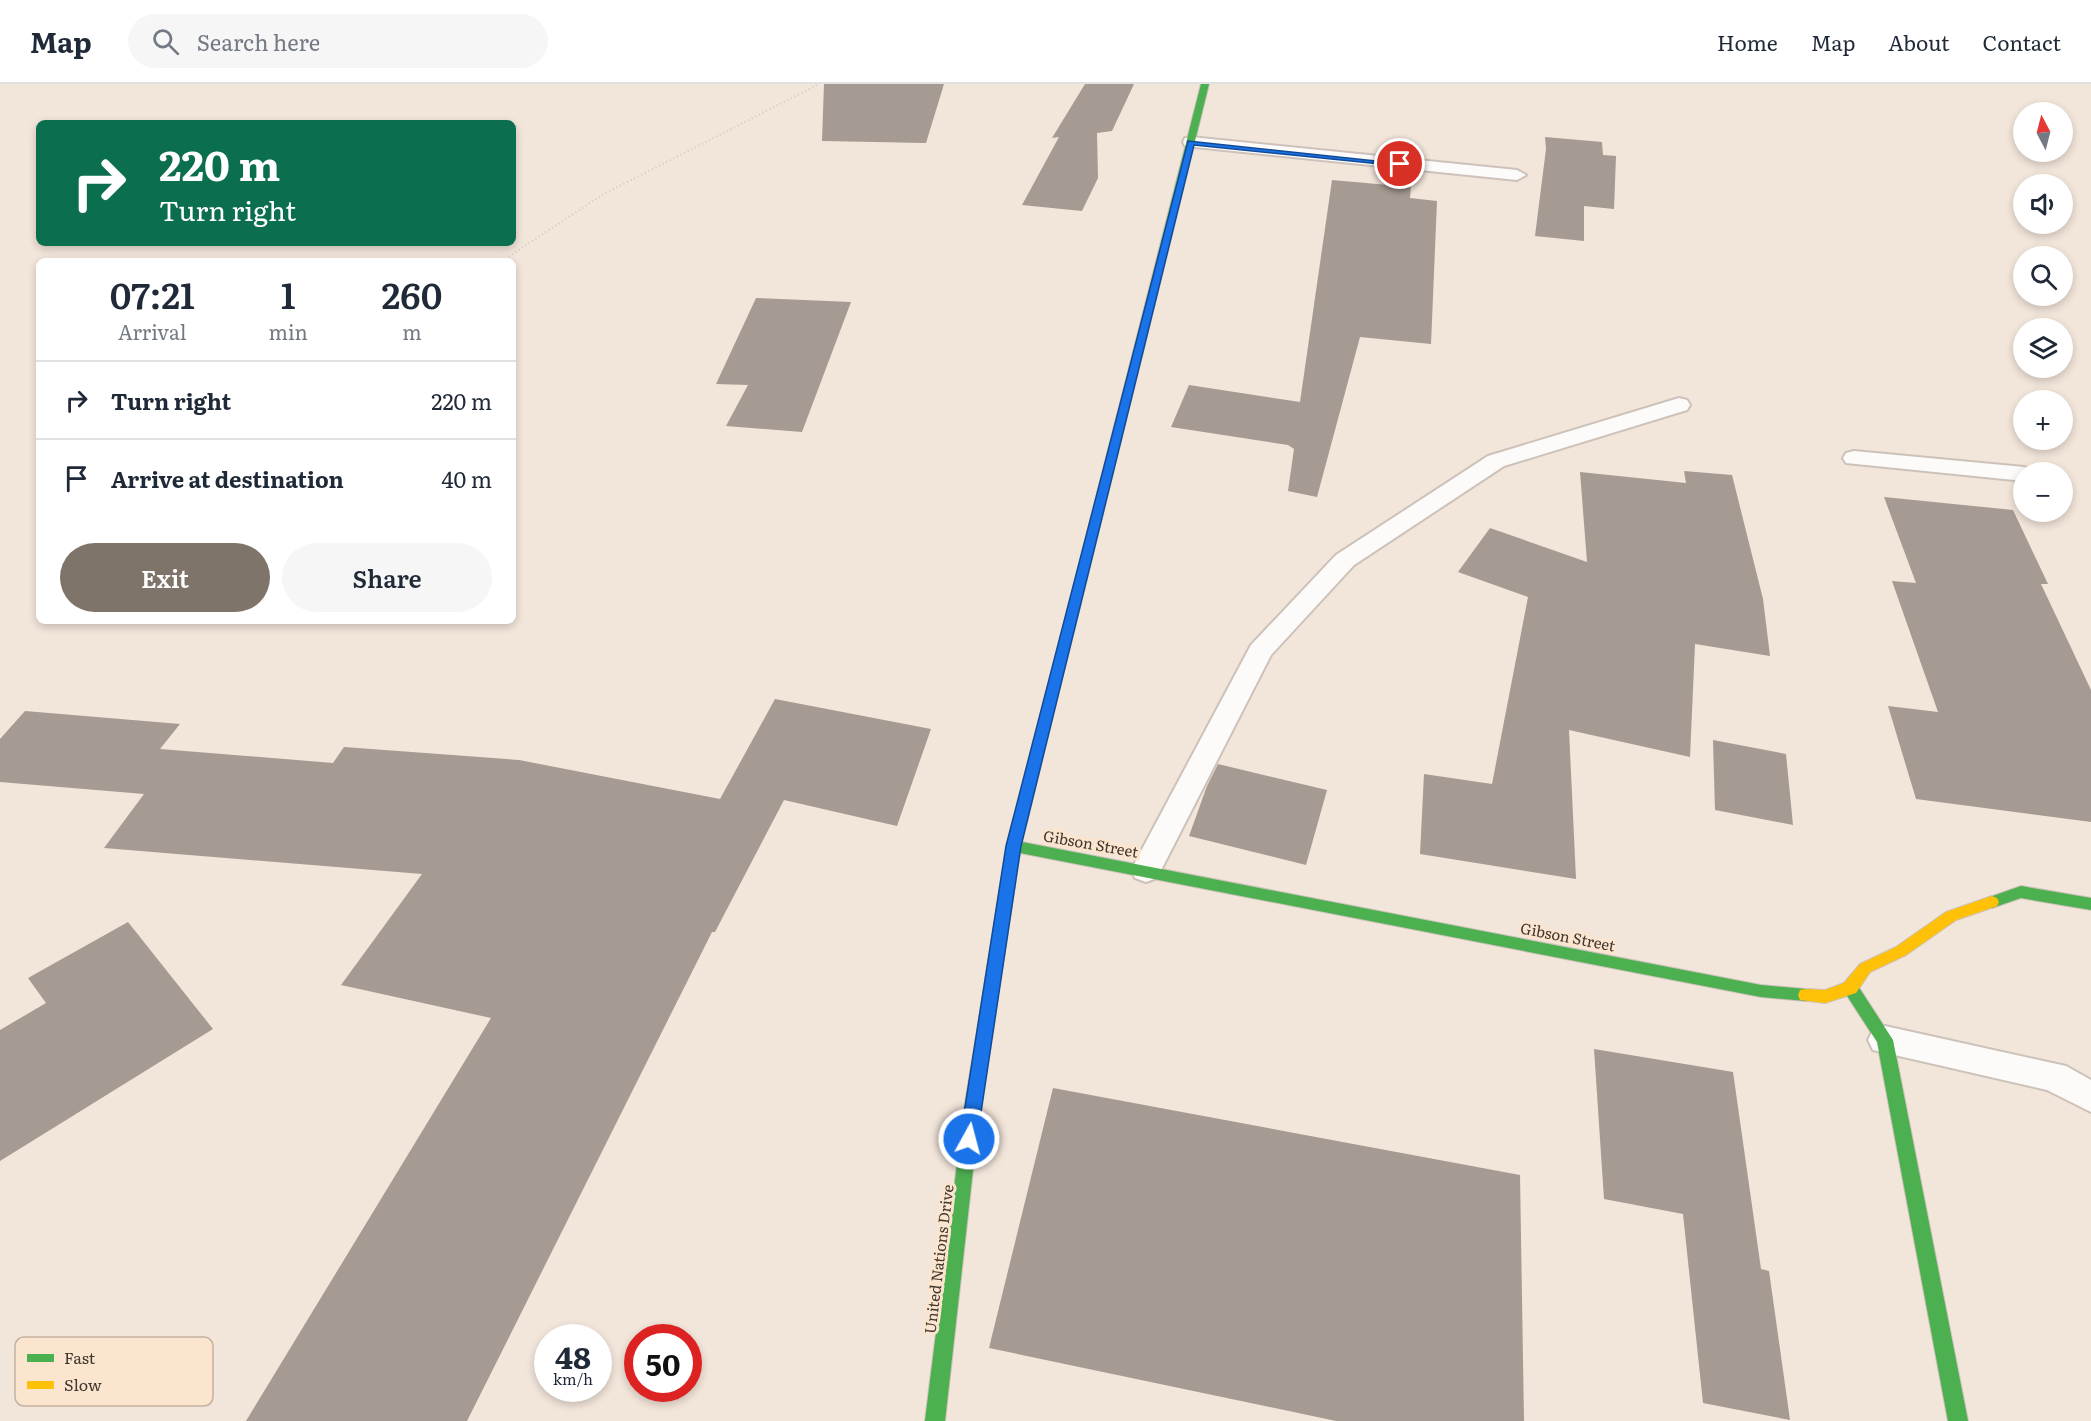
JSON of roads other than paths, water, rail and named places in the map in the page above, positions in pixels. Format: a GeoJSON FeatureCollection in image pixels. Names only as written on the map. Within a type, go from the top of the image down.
{"type":"FeatureCollection","features":[{"type":"Feature","properties":{"kind":"main road","name":"United Nations Drive"},"geometry":{"type":"LineString","coordinates":[[935,1421],[971,1116],[1014,846],[1205,84]]}},
{"type":"Feature","properties":{"kind":"main road","name":"Gibson Street"},"geometry":{"type":"LineString","coordinates":[[1014,846],[1761,991],[1825,997],[1850,988]]}},
{"type":"Feature","properties":{"kind":"main road"},"geometry":{"type":"LineString","coordinates":[[1958,1421],[1885,1040],[1850,988],[1865,968],[1900,951],[1951,916],[2021,892],[2091,904]]}},
{"type":"Feature","properties":{"kind":"lane"},"geometry":{"type":"LineString","coordinates":[[1191,142],[1517,175]]}},
{"type":"Feature","properties":{"kind":"lane"},"geometry":{"type":"LineString","coordinates":[[1146,870],[1260,651],[1345,560],[1496,461],[1679,405]]}},
{"type":"Feature","properties":{"kind":"lane"},"geometry":{"type":"LineString","coordinates":[[1854,458],[2013,473]]}},
{"type":"Feature","properties":{"kind":"lane"},"geometry":{"type":"LineString","coordinates":[[1885,1040],[2054,1077],[2091,1097]]}}]}
